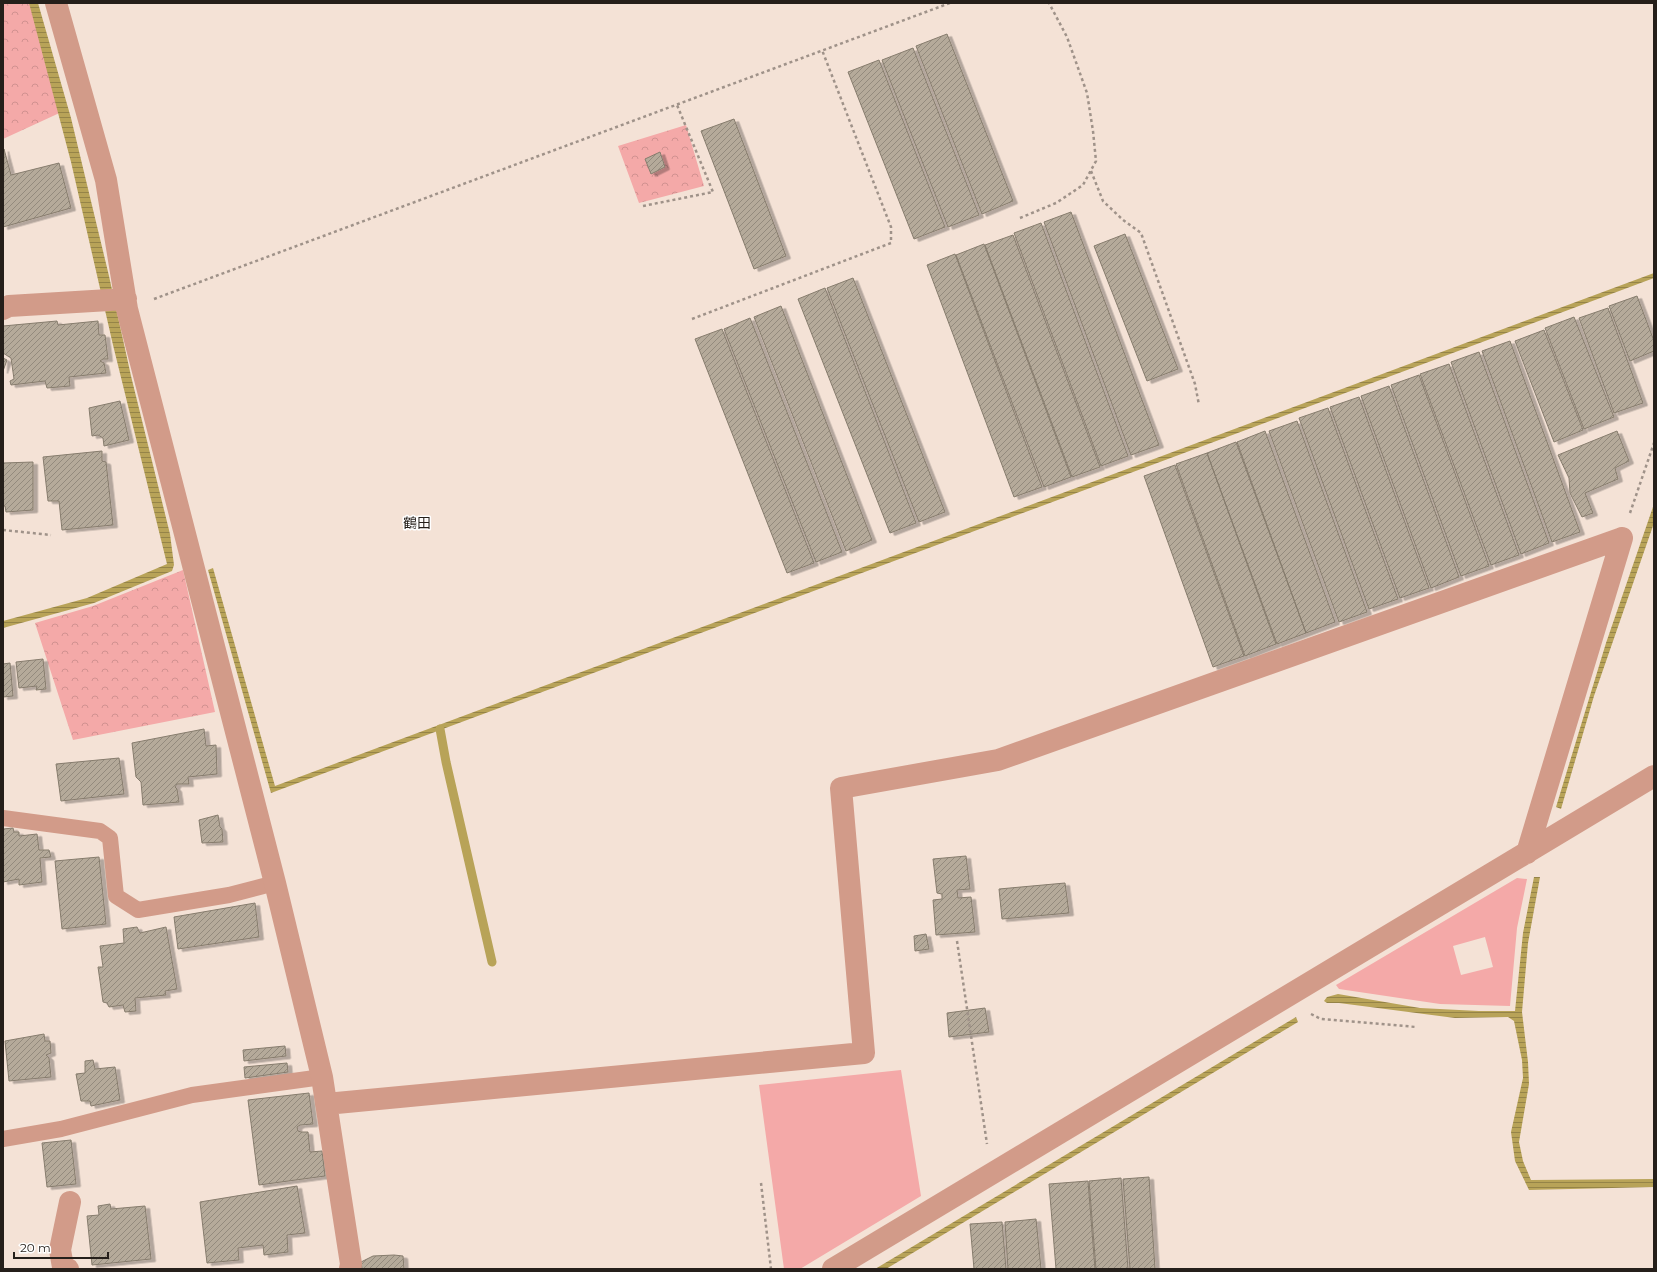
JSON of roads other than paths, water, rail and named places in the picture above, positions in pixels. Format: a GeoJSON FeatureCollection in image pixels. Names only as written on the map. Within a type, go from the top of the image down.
{"type":"FeatureCollection","features":[{"type":"Feature","properties":{"kind":"street"},"geometry":{"type":"LineString","coordinates":[[56,3],[106,180],[126,304],[275,883],[322,1077],[351,1264],[350,1269]]}},
{"type":"Feature","properties":{"kind":"street"},"geometry":{"type":"LineString","coordinates":[[3,309],[9,306],[126,304]]}},
{"type":"Feature","properties":{"kind":"street"},"geometry":{"type":"LineString","coordinates":[[326,1104],[864,1053],[841,788],[998,760],[1622,538],[1527,853]]}},
{"type":"Feature","properties":{"kind":"street"},"geometry":{"type":"LineString","coordinates":[[833,1269],[1654,776]]}},
{"type":"Feature","properties":{"kind":"street"},"geometry":{"type":"LineString","coordinates":[[62,1268],[60,1250],[70,1202]]}},
{"type":"Feature","properties":{"kind":"lane"},"geometry":{"type":"LineString","coordinates":[[3,818],[100,830],[110,838],[116,896],[138,910],[229,895],[275,883]]}},
{"type":"Feature","properties":{"kind":"lane"},"geometry":{"type":"LineString","coordinates":[[3,1139],[61,1129],[192,1096],[322,1077]]}},
{"type":"Feature","properties":{"kind":"waterway"},"geometry":{"type":"LineString","coordinates":[[440,729],[446,762],[492,962]]}},
{"type":"Feature","properties":{"kind":"district","name":"鶴田"},"geometry":{"type":"Point","coordinates":[417,523]}}]}
